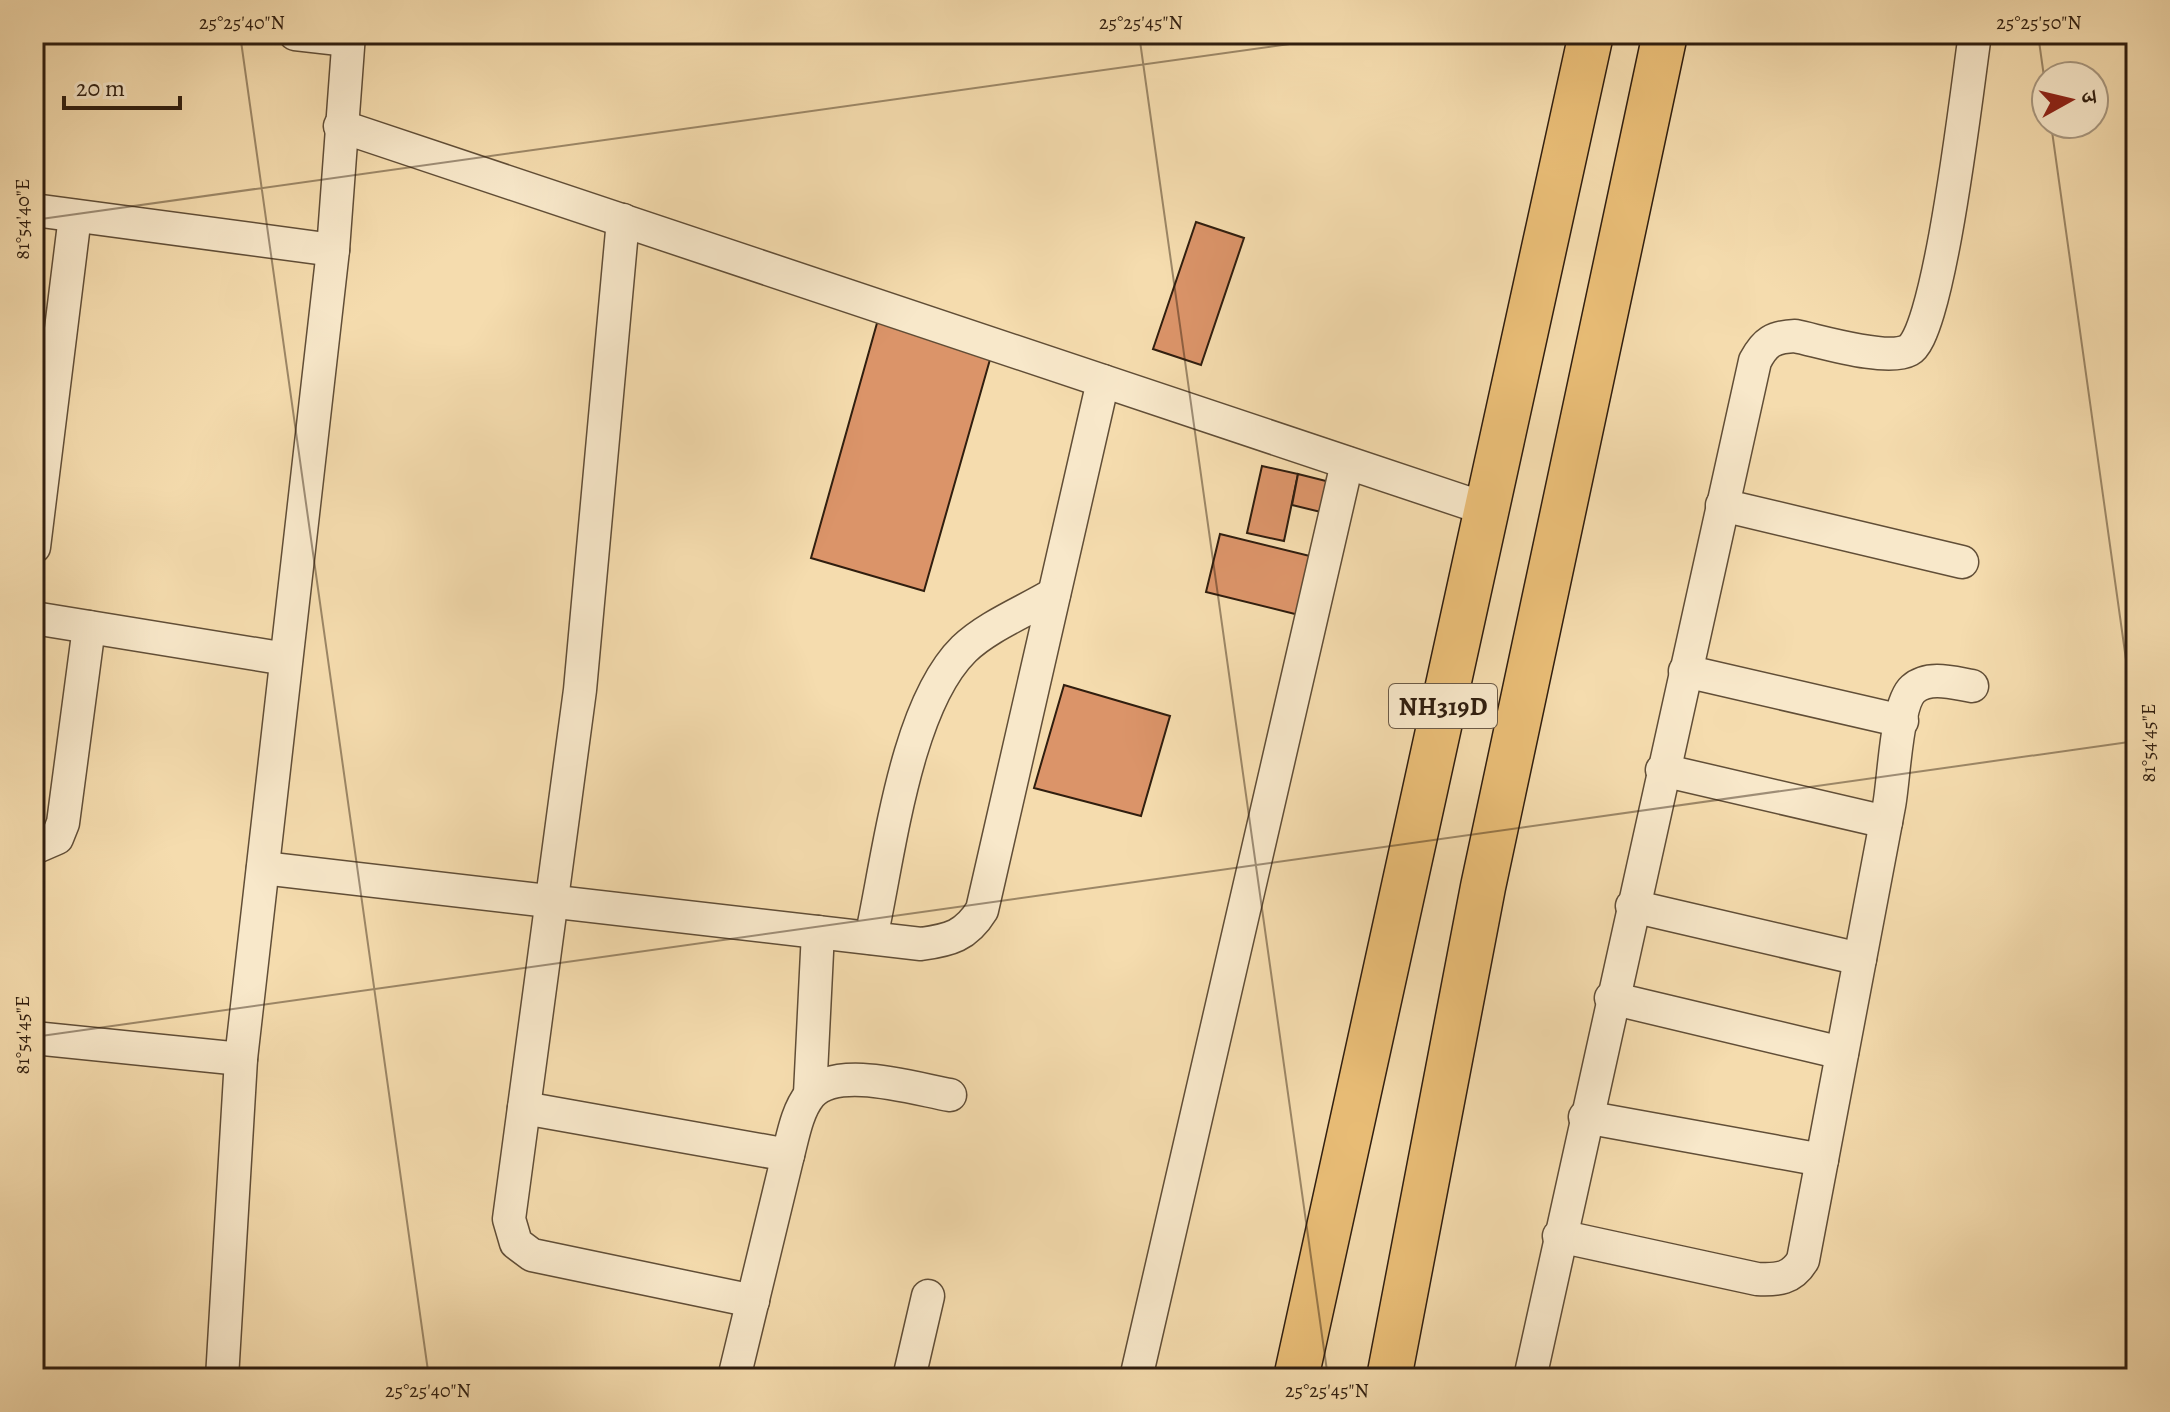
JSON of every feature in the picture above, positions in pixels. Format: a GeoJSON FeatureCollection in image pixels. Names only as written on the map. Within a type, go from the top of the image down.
{"type":"FeatureCollection","features":[{"type":"Feature","properties":{"kind":"highway","name":"NH319D"},"geometry":{"type":"LineString","coordinates":[[1296,1378],[1591,34]]}},
{"type":"Feature","properties":{"kind":"highway"},"geometry":{"type":"LineString","coordinates":[[1389,1378],[1483,887],[1665,34]]}},
{"type":"Feature","properties":{"kind":"street"},"geometry":{"type":"LineString","coordinates":[[222,1378],[241,1059],[333,250],[349,37],[295,34]]}},
{"type":"Feature","properties":{"kind":"street"},"geometry":{"type":"LineString","coordinates":[[1533,1377],[1559,1236],[1611,998],[1755,361],[1765,343],[1795,336],[1892,355],[1909,350],[1917,342],[1926,322],[1946,236],[1975,34]]}},
{"type":"Feature","properties":{"kind":"street"},"geometry":{"type":"LineString","coordinates":[[340,126],[1486,509]]}},
{"type":"Feature","properties":{"kind":"street"},"geometry":{"type":"LineString","coordinates":[[34,210],[333,250]]}},
{"type":"Feature","properties":{"kind":"street"},"geometry":{"type":"LineString","coordinates":[[34,547],[75,216]]}},
{"type":"Feature","properties":{"kind":"street"},"geometry":{"type":"LineString","coordinates":[[623,220],[580,690],[509,1219],[516,1243],[532,1255],[753,1301]]}},
{"type":"Feature","properties":{"kind":"street"},"geometry":{"type":"LineString","coordinates":[[263,868],[921,944],[950,940],[971,928],[982,910],[1103,381]]}},
{"type":"Feature","properties":{"kind":"street"},"geometry":{"type":"LineString","coordinates":[[1136,1378],[1347,463]]}},
{"type":"Feature","properties":{"kind":"street"},"geometry":{"type":"LineString","coordinates":[[1722,505],[1962,562]]}},
{"type":"Feature","properties":{"kind":"street"},"geometry":{"type":"LineString","coordinates":[[871,938],[918,725],[933,690],[967,646],[1054,594]]}},
{"type":"Feature","properties":{"kind":"street"},"geometry":{"type":"LineString","coordinates":[[34,618],[286,659]]}},
{"type":"Feature","properties":{"kind":"street"},"geometry":{"type":"LineString","coordinates":[[34,848],[57,838],[63,823],[89,627]]}},
{"type":"Feature","properties":{"kind":"street"},"geometry":{"type":"LineString","coordinates":[[1685,671],[1902,721]]}},
{"type":"Feature","properties":{"kind":"street"},"geometry":{"type":"LineString","coordinates":[[1559,1236],[1757,1279],[1781,1280],[1797,1271],[1803,1260],[1886,822],[1904,704],[1912,690],[1922,684],[1938,680],[1972,686]]}},
{"type":"Feature","properties":{"kind":"street"},"geometry":{"type":"LineString","coordinates":[[1662,770],[1886,822]]}},
{"type":"Feature","properties":{"kind":"street"},"geometry":{"type":"LineString","coordinates":[[1632,906],[1860,959]]}},
{"type":"Feature","properties":{"kind":"street"},"geometry":{"type":"LineString","coordinates":[[734,1378],[788,1155],[799,1114],[810,1094],[818,932]]}},
{"type":"Feature","properties":{"kind":"street"},"geometry":{"type":"LineString","coordinates":[[1611,998],[1842,1053]]}},
{"type":"Feature","properties":{"kind":"street"},"geometry":{"type":"LineString","coordinates":[[34,1038],[241,1059]]}},
{"type":"Feature","properties":{"kind":"street"},"geometry":{"type":"LineString","coordinates":[[810,1094],[825,1084],[850,1078],[950,1095]]}},
{"type":"Feature","properties":{"kind":"street"},"geometry":{"type":"LineString","coordinates":[[524,1108],[788,1155]]}},
{"type":"Feature","properties":{"kind":"street"},"geometry":{"type":"LineString","coordinates":[[1585,1117],[1822,1160]]}},
{"type":"Feature","properties":{"kind":"street"},"geometry":{"type":"LineString","coordinates":[[909,1378],[928,1296]]}},
{"type":"Feature","properties":{"kind":"building"},"geometry":{"type":"Polygon","coordinates":[[[1196,222],[1244,238],[1201,365],[1153,349],[1196,222]]]}},
{"type":"Feature","properties":{"kind":"building"},"geometry":{"type":"Polygon","coordinates":[[[879,316],[993,349],[924,591],[811,558],[879,316]]]}},
{"type":"Feature","properties":{"kind":"building"},"geometry":{"type":"Polygon","coordinates":[[[1262,466],[1298,474],[1284,541],[1247,533],[1262,466]]]}},
{"type":"Feature","properties":{"kind":"building"},"geometry":{"type":"Polygon","coordinates":[[[1298,474],[1330,482],[1325,513],[1292,505],[1298,474]]]}},
{"type":"Feature","properties":{"kind":"building"},"geometry":{"type":"Polygon","coordinates":[[[1220,534],[1318,558],[1303,616],[1206,592],[1220,534]]]}},
{"type":"Feature","properties":{"kind":"building"},"geometry":{"type":"Polygon","coordinates":[[[1064,685],[1170,716],[1141,816],[1034,788],[1064,685]]]}}]}
